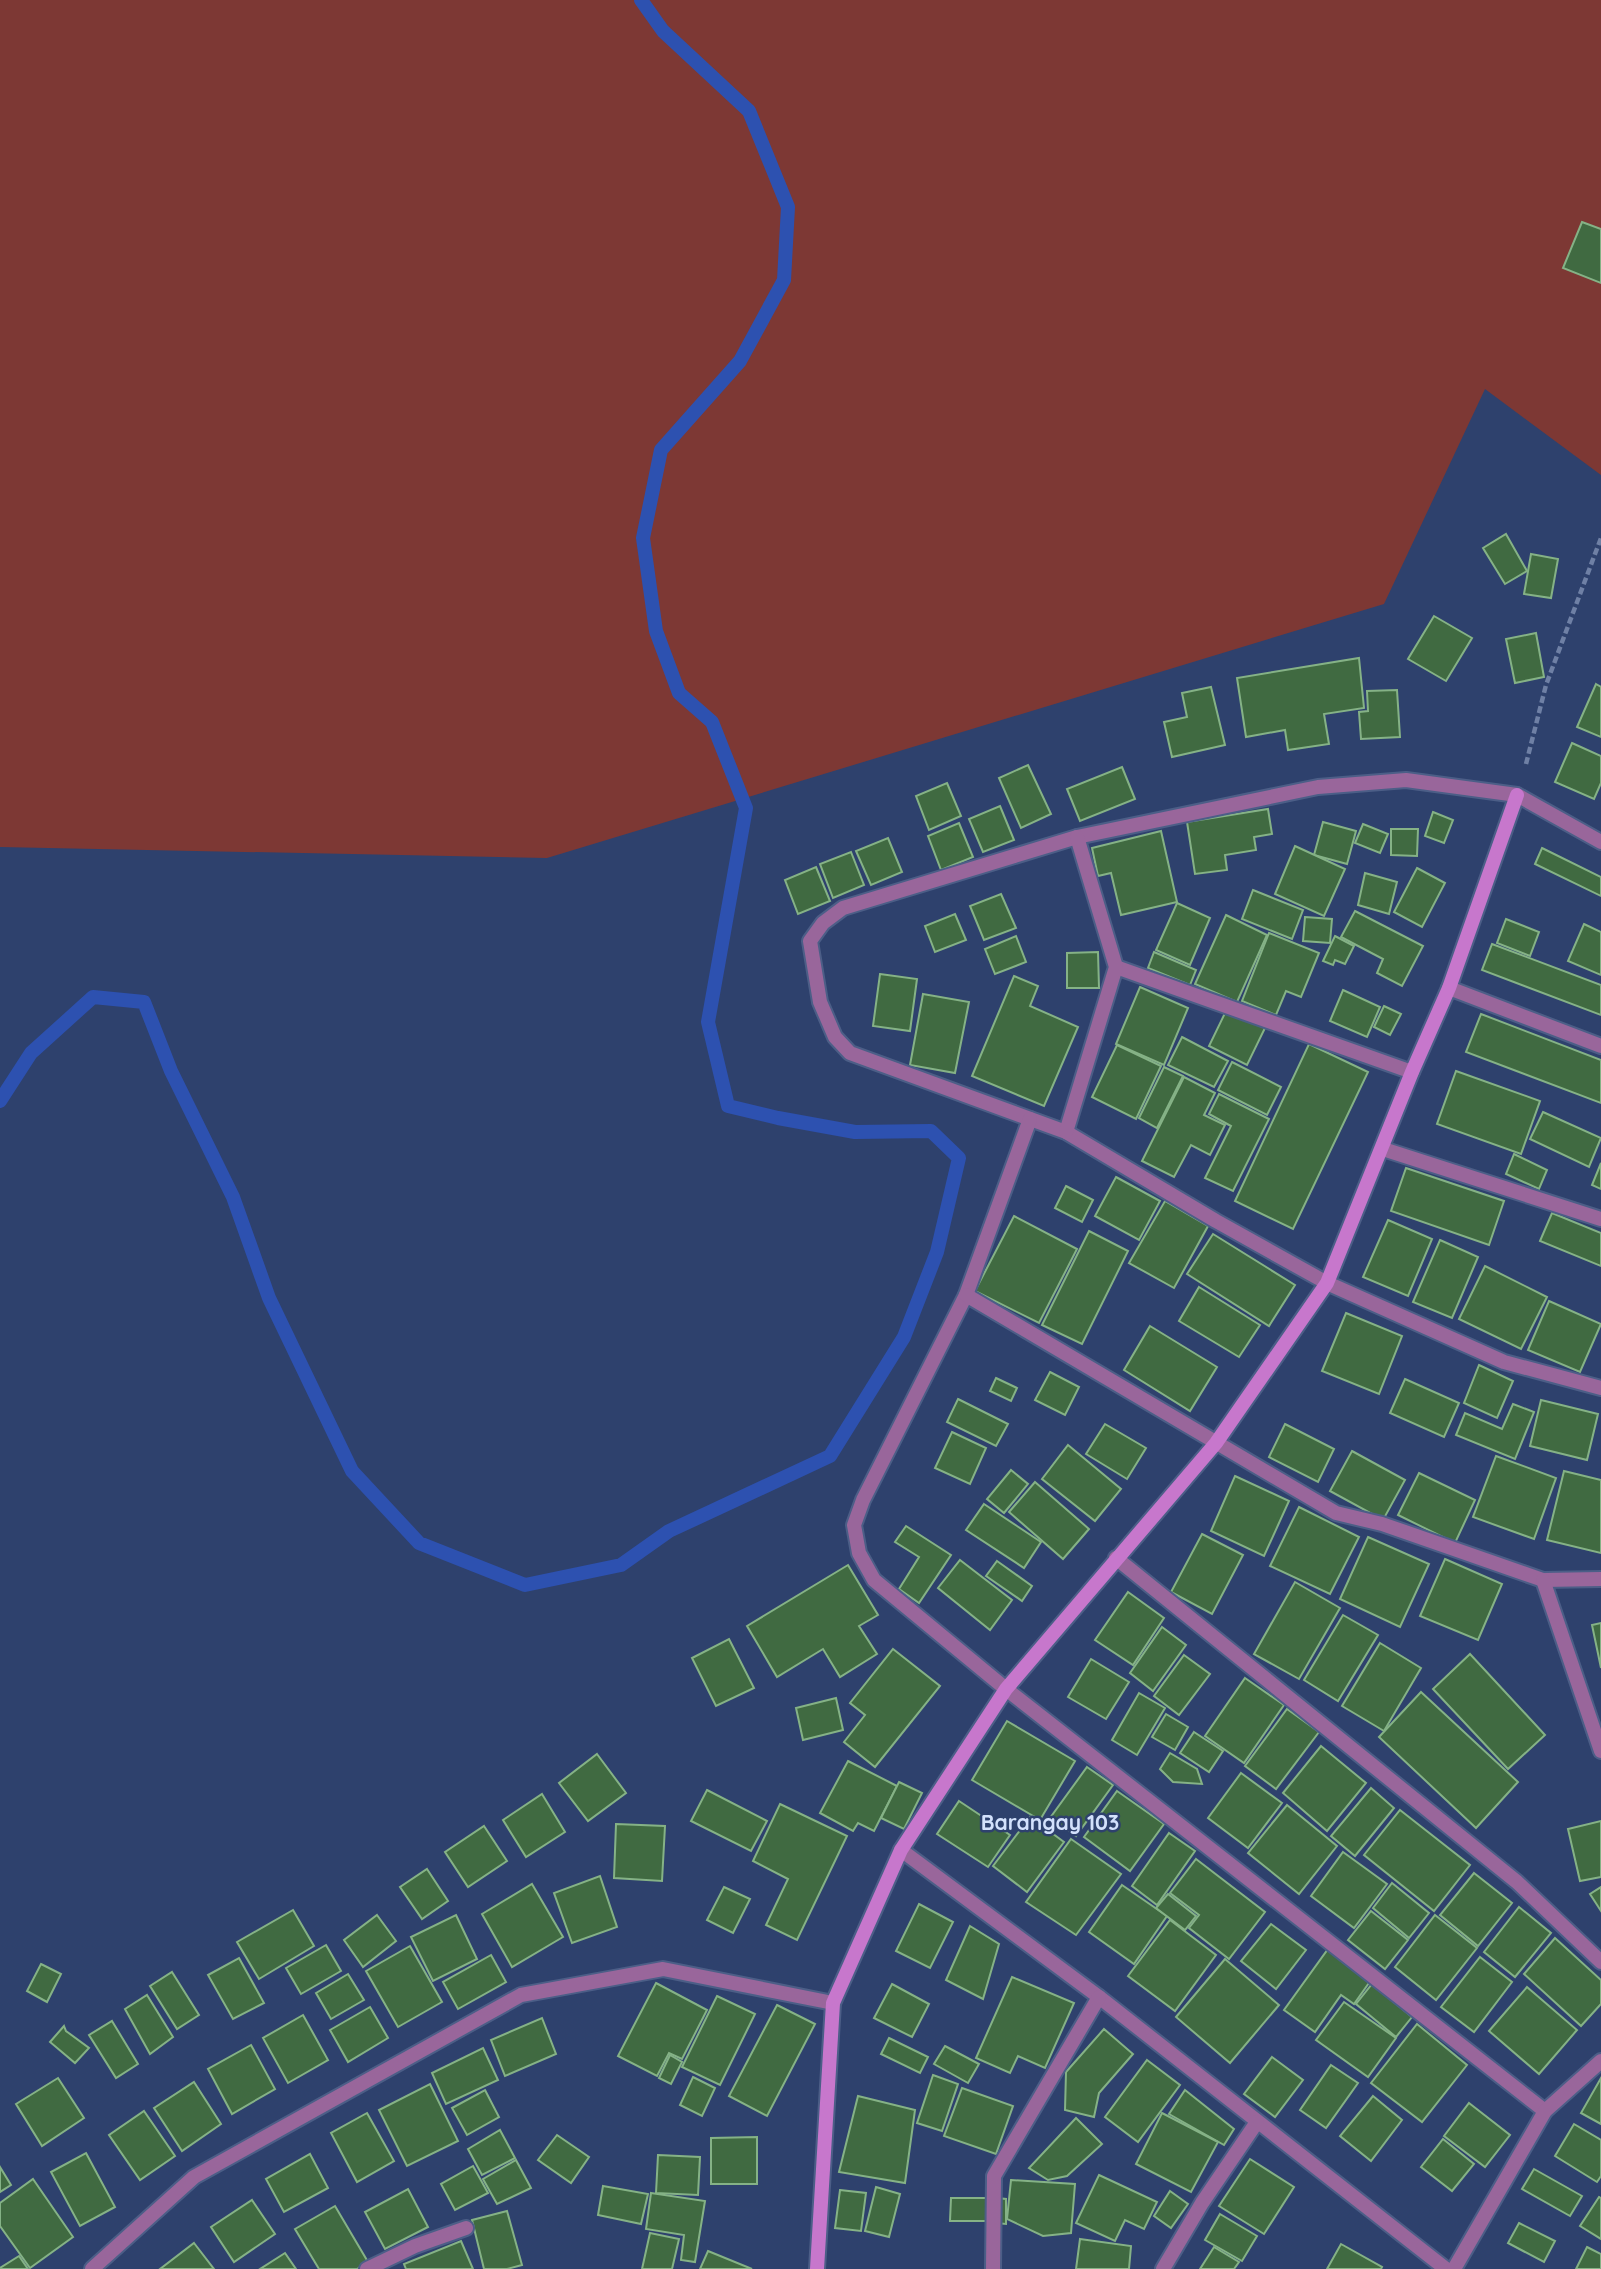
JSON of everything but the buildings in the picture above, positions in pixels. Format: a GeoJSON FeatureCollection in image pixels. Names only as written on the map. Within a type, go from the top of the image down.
{"type":"FeatureCollection","features":[{"type":"Feature","properties":{"kind":"street"},"geometry":{"type":"LineString","coordinates":[[1601,842],[1517,795],[1406,780],[1318,787],[1077,837],[843,908],[823,923],[810,941],[820,1002],[835,1037],[850,1054],[1066,1132],[1327,1283],[1504,1362],[1601,1388]]}},
{"type":"Feature","properties":{"kind":"street"},"geometry":{"type":"LineString","coordinates":[[817,2269],[833,2003],[901,1850],[1006,1689],[1216,1443],[1327,1283],[1449,988],[1517,795]]}},
{"type":"Feature","properties":{"kind":"street"},"geometry":{"type":"LineString","coordinates":[[1066,1132],[1116,967],[1077,837]]}},
{"type":"Feature","properties":{"kind":"street"},"geometry":{"type":"LineString","coordinates":[[1116,967],[1412,1072]]}},
{"type":"Feature","properties":{"kind":"street"},"geometry":{"type":"LineString","coordinates":[[1449,988],[1601,1046]]}},
{"type":"Feature","properties":{"kind":"street"},"geometry":{"type":"LineString","coordinates":[[1030,1119],[966,1295],[863,1500],[854,1525],[859,1553],[874,1580],[1006,1689],[1545,2111]]}},
{"type":"Feature","properties":{"kind":"street"},"geometry":{"type":"LineString","coordinates":[[1383,1149],[1601,1219]]}},
{"type":"Feature","properties":{"kind":"street"},"geometry":{"type":"LineString","coordinates":[[966,1295],[1336,1513],[1382,1524],[1543,1580],[1601,1579]]}},
{"type":"Feature","properties":{"kind":"street"},"geometry":{"type":"LineString","coordinates":[[1116,1558],[1517,1882],[1601,1962]]}},
{"type":"Feature","properties":{"kind":"street"},"geometry":{"type":"LineString","coordinates":[[1543,1580],[1601,1751]]}},
{"type":"Feature","properties":{"kind":"street"},"geometry":{"type":"LineString","coordinates":[[901,1850],[1099,1997],[1446,2269]]}},
{"type":"Feature","properties":{"kind":"street"},"geometry":{"type":"LineString","coordinates":[[92,2269],[194,2177],[521,1995],[663,1969],[833,2003]]}},
{"type":"Feature","properties":{"kind":"street"},"geometry":{"type":"LineString","coordinates":[[993,2269],[995,2176],[1099,1997]]}},
{"type":"Feature","properties":{"kind":"street"},"geometry":{"type":"LineString","coordinates":[[1454,2269],[1545,2111],[1601,2061]]}},
{"type":"Feature","properties":{"kind":"street"},"geometry":{"type":"LineString","coordinates":[[1163,2269],[1202,2203],[1257,2122]]}},
{"type":"Feature","properties":{"kind":"street"},"geometry":{"type":"LineString","coordinates":[[367,2269],[415,2246],[466,2228]]}},
{"type":"Feature","properties":{"kind":"path"},"geometry":{"type":"LineString","coordinates":[[1517,795],[1546,685],[1601,538]]}},
{"type":"Feature","properties":{"kind":"shaded area"},"geometry":{"type":"Polygon","coordinates":[[[0,0],[1601,0],[1601,475],[1485,389],[1384,604],[547,858],[0,847],[0,0]]]}},
{"type":"Feature","properties":{"kind":"waterway"},"geometry":{"type":"LineString","coordinates":[[0,1101],[31,1053],[93,997],[144,1002],[171,1071],[233,1197],[269,1298],[352,1471],[419,1543],[525,1585],[621,1565],[669,1531],[830,1456],[904,1337],[937,1252],[959,1158],[931,1131],[855,1132],[728,1106],[708,1022],[746,808],[712,722],[679,693],[656,631],[643,538],[661,450],[740,361],[784,280],[788,207],[749,111],[663,31],[641,0]]}},
{"type":"Feature","properties":{"kind":"district","name":"Barangay 103"},"geometry":{"type":"Point","coordinates":[1050,1822]}}]}
